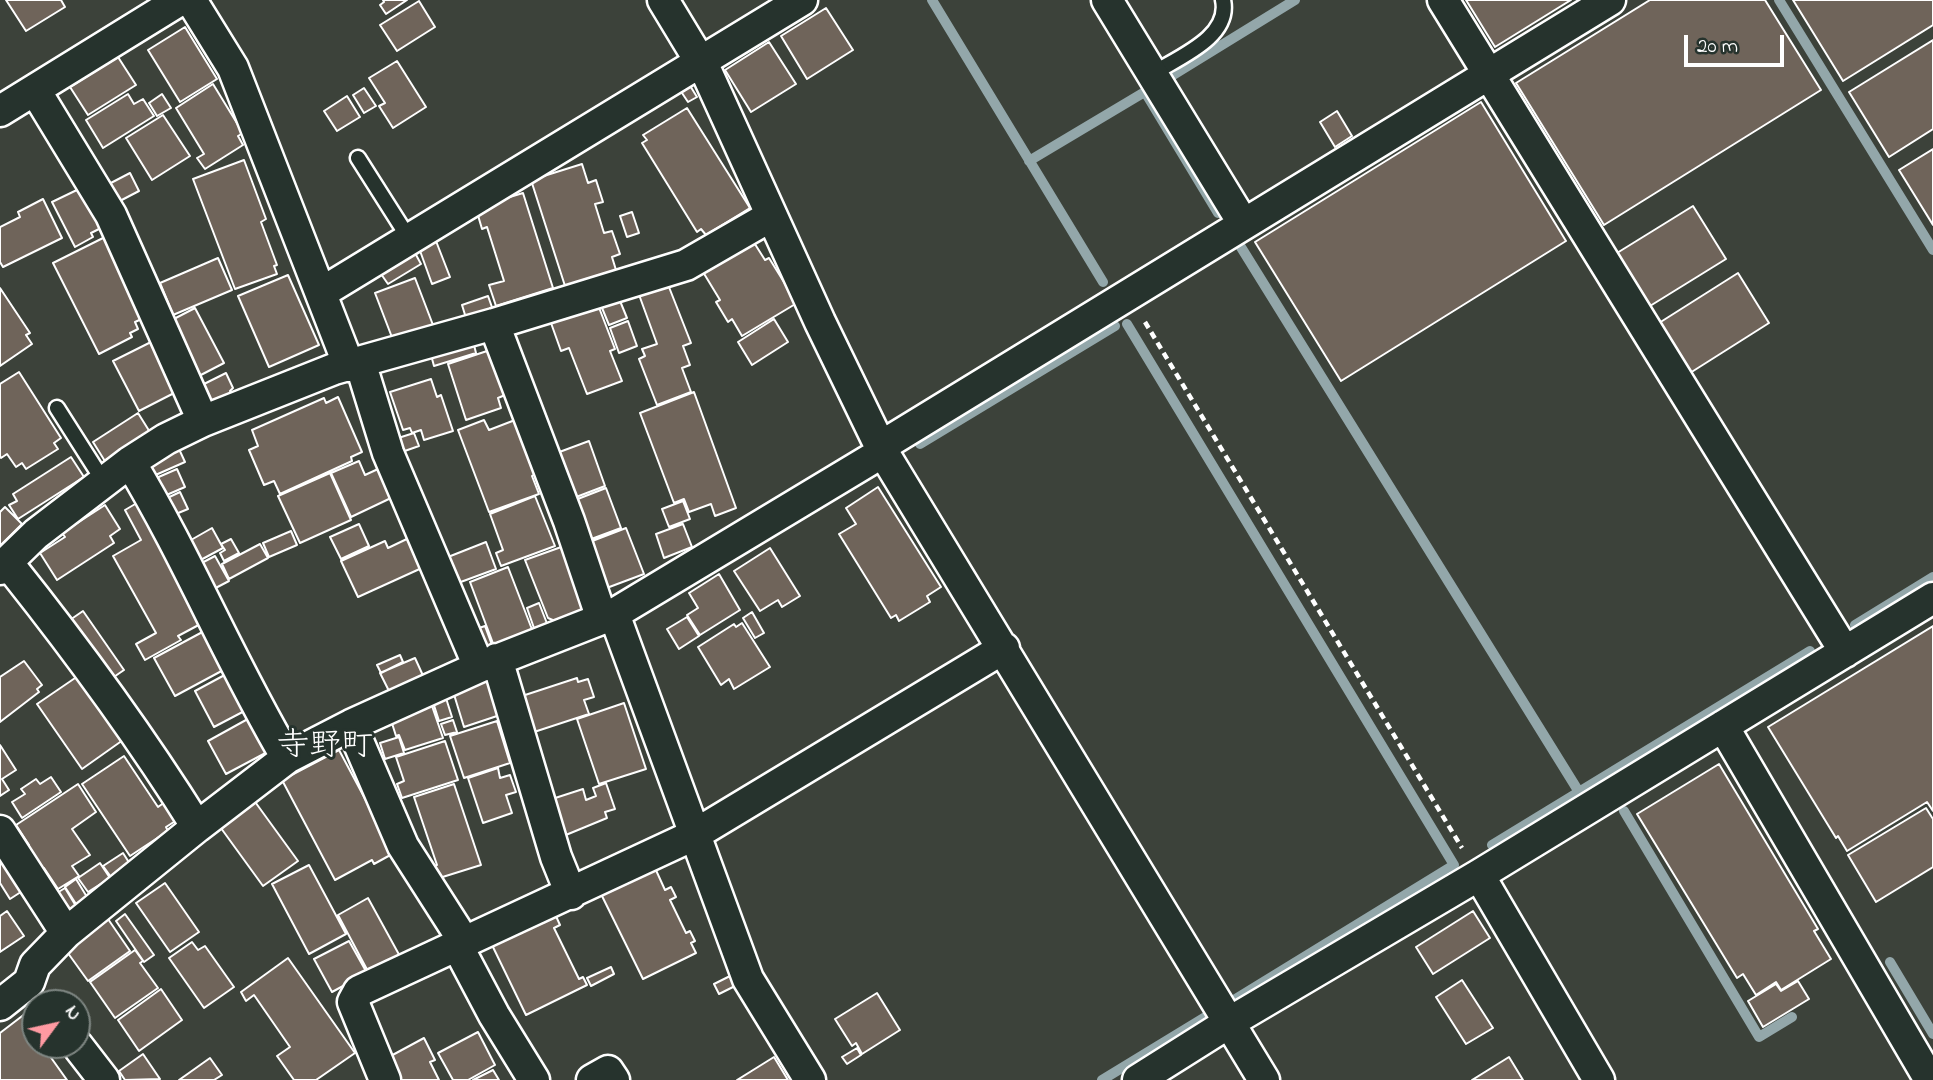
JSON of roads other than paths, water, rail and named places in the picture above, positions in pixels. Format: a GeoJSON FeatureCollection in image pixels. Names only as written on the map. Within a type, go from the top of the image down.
{"type":"FeatureCollection","features":[{"type":"Feature","properties":{"kind":"street"},"geometry":{"type":"LineString","coordinates":[[0,111],[180,0]]}},
{"type":"Feature","properties":{"kind":"street"},"geometry":{"type":"LineString","coordinates":[[191,0],[233,68],[321,293],[355,364],[388,453],[488,663],[571,894]]}},
{"type":"Feature","properties":{"kind":"street"},"geometry":{"type":"LineString","coordinates":[[663,0],[702,63],[882,450],[1264,1080]]}},
{"type":"Feature","properties":{"kind":"street"},"geometry":{"type":"LineString","coordinates":[[321,293],[802,0]]}},
{"type":"Feature","properties":{"kind":"street"},"geometry":{"type":"LineString","coordinates":[[1107,0],[1243,223]]}},
{"type":"Feature","properties":{"kind":"street"},"geometry":{"type":"LineString","coordinates":[[1443,0],[1845,652]]}},
{"type":"Feature","properties":{"kind":"street"},"geometry":{"type":"LineString","coordinates":[[37,989],[35,965],[66,933],[287,758],[351,725],[488,663],[608,617],[882,450],[1243,223],[1610,0]]}},
{"type":"Feature","properties":{"kind":"street"},"geometry":{"type":"LineString","coordinates":[[35,90],[111,215],[203,421]]}},
{"type":"Feature","properties":{"kind":"street"},"geometry":{"type":"LineString","coordinates":[[197,827],[167,778],[74,645],[4,565],[36,534],[130,462],[166,439],[203,421],[334,369],[494,324],[686,265],[771,216]]}},
{"type":"Feature","properties":{"kind":"street"},"geometry":{"type":"LineString","coordinates":[[494,324],[569,521],[695,835],[748,979],[810,1080]]}},
{"type":"Feature","properties":{"kind":"street"},"geometry":{"type":"LineString","coordinates":[[130,462],[156,505],[260,712],[287,758]]}},
{"type":"Feature","properties":{"kind":"street"},"geometry":{"type":"LineString","coordinates":[[1138,1080],[1933,598]]}},
{"type":"Feature","properties":{"kind":"street"},"geometry":{"type":"LineString","coordinates":[[385,1080],[353,1002],[359,991],[695,835],[1004,648]]}},
{"type":"Feature","properties":{"kind":"street"},"geometry":{"type":"LineString","coordinates":[[351,725],[403,846],[462,945],[494,1015],[534,1080]]}},
{"type":"Feature","properties":{"kind":"street"},"geometry":{"type":"LineString","coordinates":[[1723,726],[1930,1080]]}},
{"type":"Feature","properties":{"kind":"street"},"geometry":{"type":"LineString","coordinates":[[0,831],[66,933]]}},
{"type":"Feature","properties":{"kind":"street"},"geometry":{"type":"LineString","coordinates":[[1479,875],[1599,1080]]}},
{"type":"Feature","properties":{"kind":"street"},"geometry":{"type":"LineString","coordinates":[[0,1005],[21,998]]}},
{"type":"Feature","properties":{"kind":"street"},"geometry":{"type":"LineString","coordinates":[[88,1059],[104,1080]]}},
{"type":"Feature","properties":{"kind":"street"},"geometry":{"type":"LineString","coordinates":[[592,1080],[608,1071],[614,1080]]}},
{"type":"Feature","properties":{"kind":"lane"},"geometry":{"type":"LineString","coordinates":[[1152,74],[1218,31],[1225,10],[1223,0]]}},
{"type":"Feature","properties":{"kind":"lane"},"geometry":{"type":"LineString","coordinates":[[358,158],[410,240]]}},
{"type":"Feature","properties":{"kind":"lane"},"geometry":{"type":"LineString","coordinates":[[57,408],[104,482]]}},
{"type":"Feature","properties":{"kind":"waterway"},"geometry":{"type":"LineString","coordinates":[[932,0],[1103,282]]}},
{"type":"Feature","properties":{"kind":"waterway"},"geometry":{"type":"LineString","coordinates":[[1165,80],[1295,0]]}},
{"type":"Feature","properties":{"kind":"waterway"},"geometry":{"type":"LineString","coordinates":[[1779,0],[1933,250]]}},
{"type":"Feature","properties":{"kind":"waterway"},"geometry":{"type":"LineString","coordinates":[[1029,161],[1148,90]]}},
{"type":"Feature","properties":{"kind":"waterway"},"geometry":{"type":"LineString","coordinates":[[1145,92],[1218,213]]}},
{"type":"Feature","properties":{"kind":"waterway"},"geometry":{"type":"LineString","coordinates":[[1239,244],[1579,792]]}},
{"type":"Feature","properties":{"kind":"waterway"},"geometry":{"type":"LineString","coordinates":[[1127,324],[1454,865],[1234,1000]]}},
{"type":"Feature","properties":{"kind":"waterway"},"geometry":{"type":"LineString","coordinates":[[920,444],[1115,326]]}},
{"type":"Feature","properties":{"kind":"waterway"},"geometry":{"type":"LineString","coordinates":[[1855,625],[1933,577]]}},
{"type":"Feature","properties":{"kind":"waterway"},"geometry":{"type":"LineString","coordinates":[[1492,845],[1810,651]]}},
{"type":"Feature","properties":{"kind":"waterway"},"geometry":{"type":"LineString","coordinates":[[1624,811],[1759,1037],[1792,1017]]}},
{"type":"Feature","properties":{"kind":"waterway"},"geometry":{"type":"LineString","coordinates":[[1890,962],[1933,1034]]}},
{"type":"Feature","properties":{"kind":"waterway"},"geometry":{"type":"LineString","coordinates":[[1102,1080],[1207,1016]]}},
{"type":"Feature","properties":{"kind":"district","name":"寺野町"},"geometry":{"type":"Point","coordinates":[325,749]}}]}
